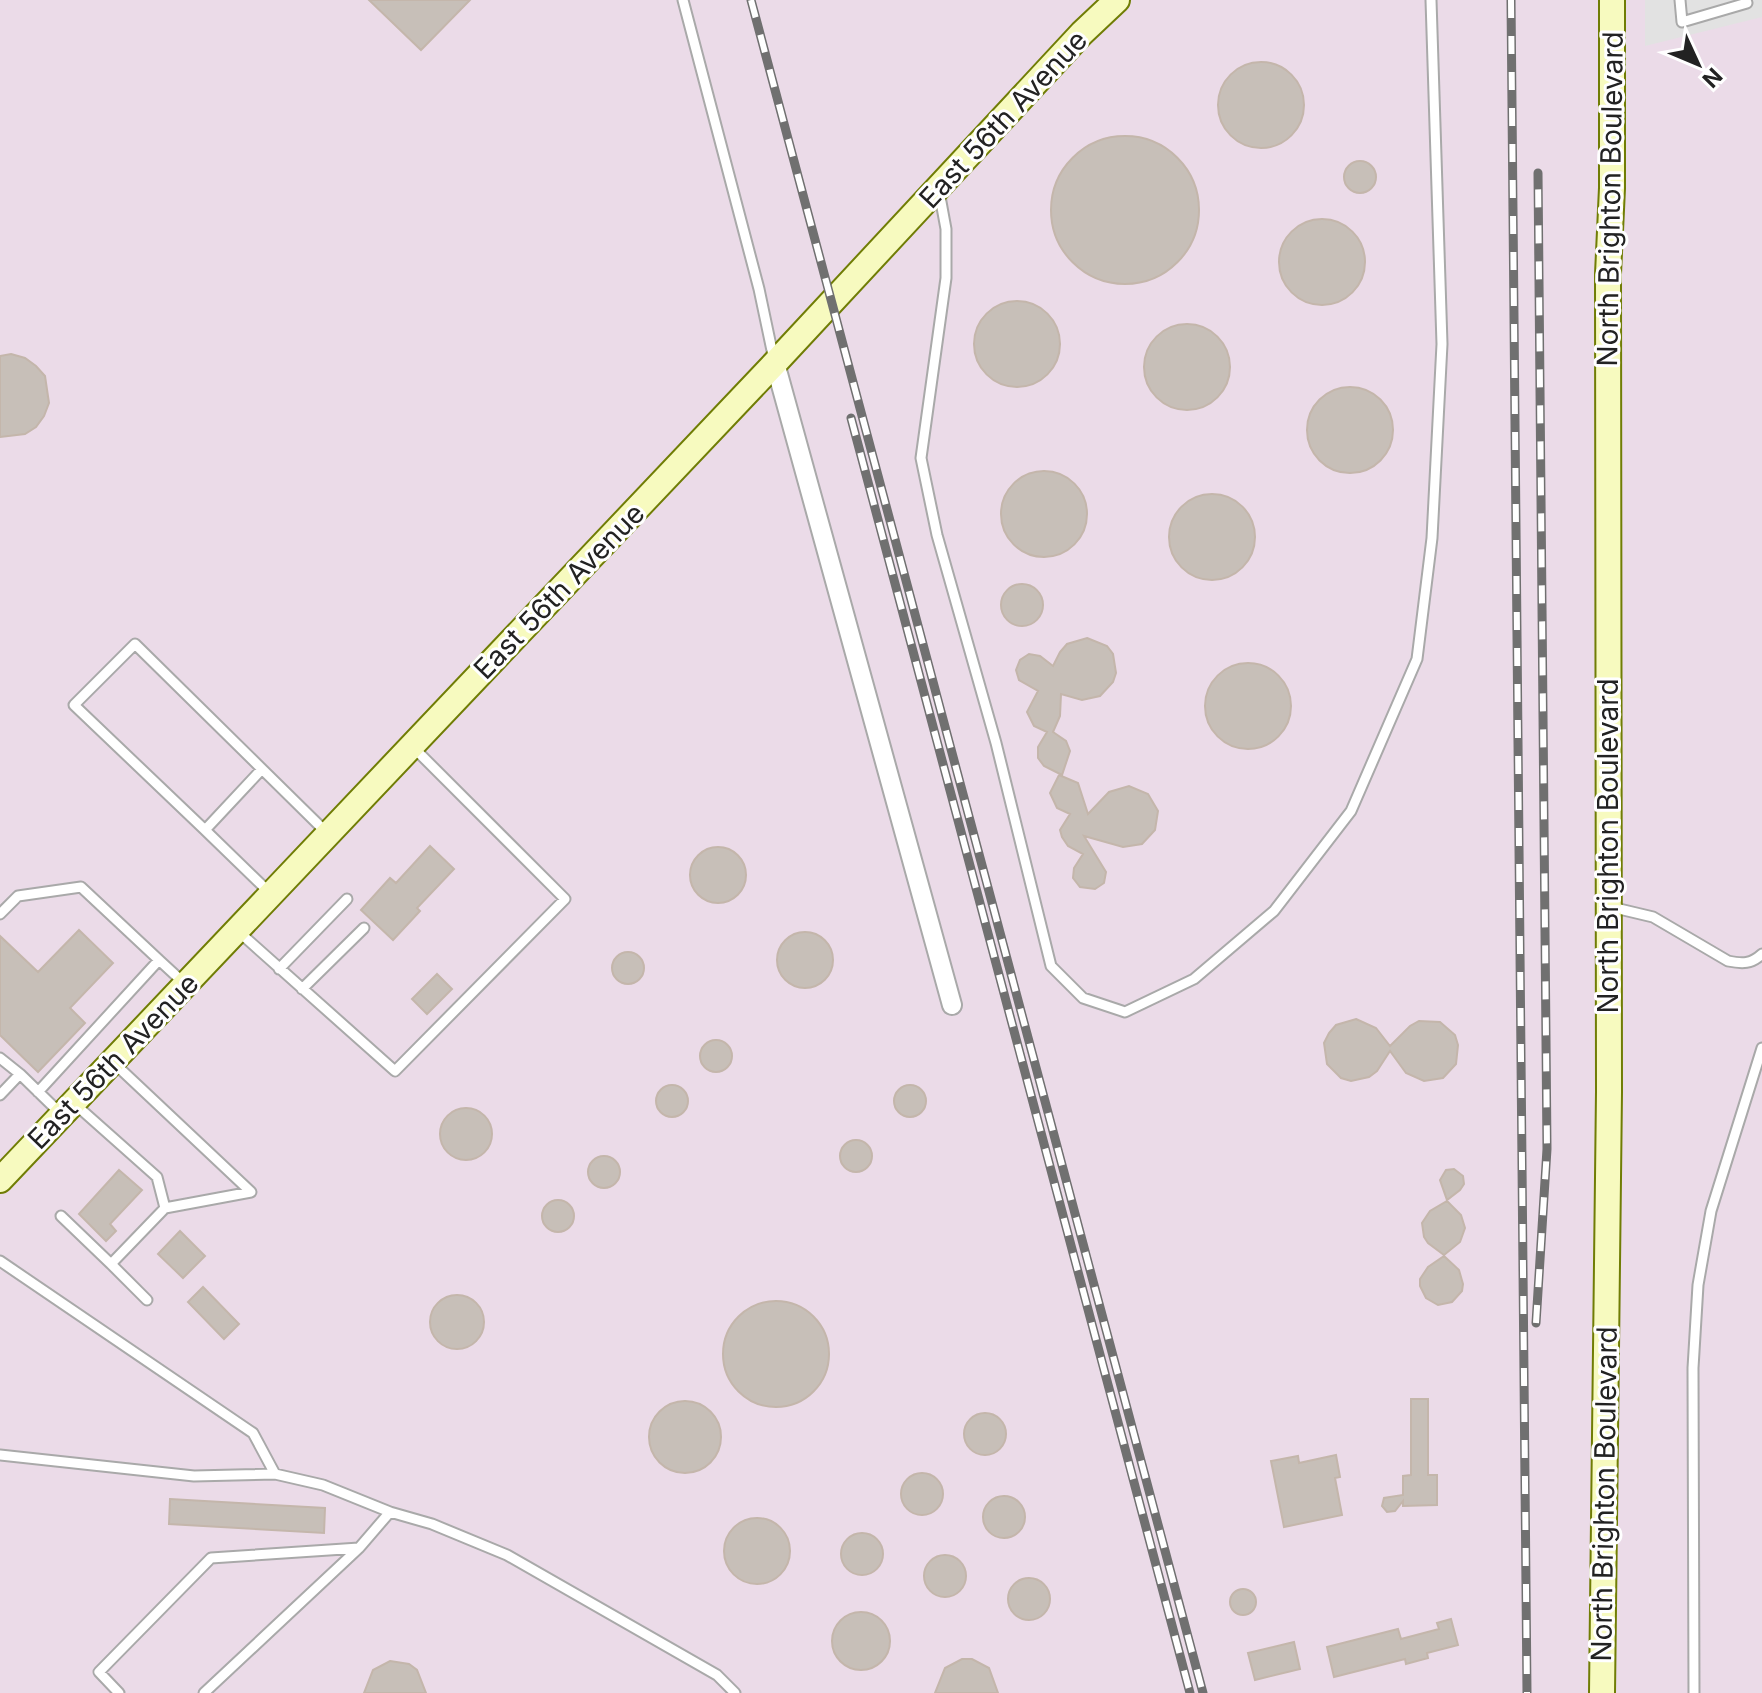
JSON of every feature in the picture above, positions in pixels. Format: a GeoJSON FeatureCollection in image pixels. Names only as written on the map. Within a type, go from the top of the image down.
{"type":"FeatureCollection","features":[{"type":"Feature","properties":{"kind":"main road","name":"East 56th Avenue"},"geometry":{"type":"LineString","coordinates":[[0,1180],[775,363],[1082,33],[1117,0]]}},
{"type":"Feature","properties":{"kind":"main road","name":"North Brighton Boulevard"},"geometry":{"type":"LineString","coordinates":[[1602,1693],[1611,1]]}},
{"type":"Feature","properties":{"kind":"street"},"geometry":{"type":"LineString","coordinates":[[775,363],[952,1005]]}},
{"type":"Feature","properties":{"kind":"lane"},"geometry":{"type":"LineString","coordinates":[[683,0],[755,274],[775,363]]}},
{"type":"Feature","properties":{"kind":"lane"},"geometry":{"type":"LineString","coordinates":[[939,188],[946,229],[946,278],[921,458],[937,535],[996,743],[1051,966],[1083,998],[1125,1012],[1194,979],[1274,911],[1351,811],[1417,659],[1432,538],[1442,344],[1431,0]]}},
{"type":"Feature","properties":{"kind":"lane"},"geometry":{"type":"LineString","coordinates":[[1680,0],[1682,22],[1747,3],[1746,0]]}},
{"type":"Feature","properties":{"kind":"lane"},"geometry":{"type":"LineString","coordinates":[[271,894],[74,705],[135,644],[328,834]]}},
{"type":"Feature","properties":{"kind":"lane"},"geometry":{"type":"LineString","coordinates":[[237,931],[395,1071],[565,899],[411,746]]}},
{"type":"Feature","properties":{"kind":"lane"},"geometry":{"type":"LineString","coordinates":[[205,830],[262,769]]}},
{"type":"Feature","properties":{"kind":"lane"},"geometry":{"type":"LineString","coordinates":[[0,914],[18,896],[81,887],[185,985]]}},
{"type":"Feature","properties":{"kind":"lane"},"geometry":{"type":"LineString","coordinates":[[279,969],[347,899]]}},
{"type":"Feature","properties":{"kind":"lane"},"geometry":{"type":"LineString","coordinates":[[1608,906],[1653,917],[1728,961],[1741,964],[1754,962],[1762,956]]}},
{"type":"Feature","properties":{"kind":"lane"},"geometry":{"type":"LineString","coordinates":[[302,989],[364,928]]}},
{"type":"Feature","properties":{"kind":"lane"},"geometry":{"type":"LineString","coordinates":[[38,1092],[159,960]]}},
{"type":"Feature","properties":{"kind":"lane"},"geometry":{"type":"LineString","coordinates":[[1694,1693],[1693,1368],[1698,1285],[1711,1211],[1762,1048]]}},
{"type":"Feature","properties":{"kind":"lane"},"geometry":{"type":"LineString","coordinates":[[0,1058],[38,1092],[68,1108],[157,1177],[165,1208]]}},
{"type":"Feature","properties":{"kind":"lane"},"geometry":{"type":"LineString","coordinates":[[111,1264],[165,1208],[251,1192],[112,1062]]}},
{"type":"Feature","properties":{"kind":"lane"},"geometry":{"type":"LineString","coordinates":[[0,1095],[20,1074]]}},
{"type":"Feature","properties":{"kind":"lane"},"geometry":{"type":"LineString","coordinates":[[61,1216],[147,1300]]}},
{"type":"Feature","properties":{"kind":"lane"},"geometry":{"type":"LineString","coordinates":[[0,1261],[253,1433],[275,1474]]}},
{"type":"Feature","properties":{"kind":"lane"},"geometry":{"type":"LineString","coordinates":[[0,1455],[194,1476],[275,1474],[323,1485],[507,1555],[717,1675],[735,1693]]}},
{"type":"Feature","properties":{"kind":"lane"},"geometry":{"type":"LineString","coordinates":[[204,1693],[359,1548],[390,1512]]}},
{"type":"Feature","properties":{"kind":"lane"},"geometry":{"type":"LineString","coordinates":[[119,1693],[99,1672],[211,1558],[359,1548]]}},
{"type":"Feature","properties":{"kind":"shaded area"},"geometry":{"type":"Polygon","coordinates":[[[0,0],[1762,0],[1762,1693],[0,1693],[0,0]]]}},
{"type":"Feature","properties":{"kind":"shaded area"},"geometry":{"type":"Polygon","coordinates":[[[1645,0],[1762,0],[1762,17],[1645,46],[1645,0]]]}},
{"type":"Feature","properties":{"kind":"building"},"geometry":{"type":"Polygon","coordinates":[[[369,0],[470,0],[421,50],[369,0]]]}},
{"type":"Feature","properties":{"kind":"building"},"geometry":{"type":"Polygon","coordinates":[[[1261,62],[1285,69],[1297,81],[1304,105],[1297,129],[1285,141],[1261,148],[1237,141],[1225,129],[1218,105],[1225,81],[1237,69],[1261,62]]]}},
{"type":"Feature","properties":{"kind":"building"},"geometry":{"type":"Polygon","coordinates":[[[1125,136],[1153,142],[1177,158],[1193,182],[1199,210],[1193,238],[1177,262],[1153,278],[1125,284],[1097,278],[1073,262],[1057,238],[1051,210],[1057,182],[1073,158],[1097,142],[1125,136]]]}},
{"type":"Feature","properties":{"kind":"building"},"geometry":{"type":"Polygon","coordinates":[[[1360,161],[1372,165],[1376,177],[1372,189],[1360,193],[1348,189],[1344,177],[1348,165],[1360,161]]]}},
{"type":"Feature","properties":{"kind":"building"},"geometry":{"type":"Polygon","coordinates":[[[1322,219],[1346,226],[1358,238],[1365,262],[1358,286],[1346,298],[1322,305],[1298,298],[1286,286],[1279,262],[1286,238],[1298,226],[1322,219]]]}},
{"type":"Feature","properties":{"kind":"building"},"geometry":{"type":"Polygon","coordinates":[[[1017,301],[1041,308],[1053,320],[1060,344],[1053,368],[1041,380],[1017,387],[993,380],[981,368],[974,344],[981,320],[993,308],[1017,301]]]}},
{"type":"Feature","properties":{"kind":"building"},"geometry":{"type":"Polygon","coordinates":[[[1187,324],[1211,331],[1223,343],[1230,367],[1223,391],[1211,403],[1187,410],[1163,403],[1151,391],[1144,367],[1151,343],[1163,331],[1187,324]]]}},
{"type":"Feature","properties":{"kind":"building"},"geometry":{"type":"Polygon","coordinates":[[[11,354],[25,358],[45,376],[49,403],[36,427],[25,434],[0,437],[0,356],[11,354]]]}},
{"type":"Feature","properties":{"kind":"building"},"geometry":{"type":"Polygon","coordinates":[[[1350,387],[1374,394],[1386,406],[1393,430],[1386,454],[1374,466],[1350,473],[1326,466],[1314,454],[1307,430],[1314,406],[1326,394],[1350,387]]]}},
{"type":"Feature","properties":{"kind":"building"},"geometry":{"type":"Polygon","coordinates":[[[1044,471],[1068,478],[1080,490],[1087,514],[1080,538],[1068,550],[1044,557],[1020,550],[1008,538],[1001,514],[1008,490],[1020,478],[1044,471]]]}},
{"type":"Feature","properties":{"kind":"building"},"geometry":{"type":"Polygon","coordinates":[[[1212,494],[1236,501],[1248,513],[1255,537],[1248,561],[1236,573],[1212,580],[1188,573],[1176,561],[1169,537],[1176,513],[1188,501],[1212,494]]]}},
{"type":"Feature","properties":{"kind":"building"},"geometry":{"type":"Polygon","coordinates":[[[1022,584],[1037,590],[1043,605],[1037,620],[1022,626],[1007,620],[1001,605],[1007,590],[1022,584]]]}},
{"type":"Feature","properties":{"kind":"building"},"geometry":{"type":"Polygon","coordinates":[[[1087,638],[1107,646],[1113,654],[1116,673],[1113,682],[1100,696],[1082,700],[1061,694],[1060,716],[1053,732],[1066,741],[1070,751],[1062,775],[1044,766],[1038,758],[1038,747],[1047,732],[1034,726],[1027,712],[1038,691],[1019,680],[1016,670],[1020,660],[1029,654],[1040,656],[1053,666],[1067,644],[1087,638]]]}},
{"type":"Feature","properties":{"kind":"building"},"geometry":{"type":"Polygon","coordinates":[[[1248,663],[1272,670],[1284,682],[1291,706],[1284,730],[1272,742],[1248,749],[1224,742],[1212,730],[1205,706],[1212,682],[1224,670],[1248,663]]]}},
{"type":"Feature","properties":{"kind":"building"},"geometry":{"type":"Polygon","coordinates":[[[1059,775],[1078,783],[1088,814],[1109,792],[1129,786],[1148,794],[1158,811],[1155,830],[1142,844],[1123,847],[1084,836],[1106,872],[1104,883],[1095,889],[1080,887],[1073,878],[1074,868],[1083,854],[1068,846],[1062,837],[1060,830],[1070,814],[1057,808],[1050,793],[1059,775]]]}},
{"type":"Feature","properties":{"kind":"building"},"geometry":{"type":"Polygon","coordinates":[[[430,846],[454,869],[417,908],[420,911],[393,940],[361,910],[390,878],[396,883],[430,846]]]}},
{"type":"Feature","properties":{"kind":"building"},"geometry":{"type":"Polygon","coordinates":[[[718,847],[738,855],[746,875],[738,895],[718,903],[698,895],[690,875],[698,855],[718,847]]]}},
{"type":"Feature","properties":{"kind":"building"},"geometry":{"type":"Polygon","coordinates":[[[79,930],[113,963],[70,1008],[85,1023],[38,1072],[0,1035],[0,936],[38,972],[79,930]]]}},
{"type":"Feature","properties":{"kind":"building"},"geometry":{"type":"Polygon","coordinates":[[[805,932],[825,940],[833,960],[825,980],[805,988],[785,980],[777,960],[785,940],[805,932]]]}},
{"type":"Feature","properties":{"kind":"building"},"geometry":{"type":"Polygon","coordinates":[[[628,952],[640,956],[644,968],[640,980],[628,984],[616,980],[612,968],[616,956],[628,952]]]}},
{"type":"Feature","properties":{"kind":"building"},"geometry":{"type":"Polygon","coordinates":[[[437,974],[452,989],[427,1014],[412,999],[437,974]]]}},
{"type":"Feature","properties":{"kind":"building"},"geometry":{"type":"Polygon","coordinates":[[[1356,1019],[1376,1028],[1390,1046],[1419,1021],[1440,1022],[1455,1035],[1458,1045],[1456,1064],[1443,1078],[1424,1081],[1406,1073],[1390,1051],[1377,1071],[1369,1077],[1351,1081],[1341,1078],[1327,1064],[1324,1043],[1336,1025],[1356,1019]]]}},
{"type":"Feature","properties":{"kind":"building"},"geometry":{"type":"Polygon","coordinates":[[[716,1040],[728,1044],[732,1056],[728,1068],[716,1072],[704,1068],[700,1056],[704,1044],[716,1040]]]}},
{"type":"Feature","properties":{"kind":"building"},"geometry":{"type":"Polygon","coordinates":[[[672,1085],[684,1089],[688,1101],[684,1113],[672,1117],[660,1113],[656,1101],[660,1089],[672,1085]]]}},
{"type":"Feature","properties":{"kind":"building"},"geometry":{"type":"Polygon","coordinates":[[[910,1085],[922,1089],[926,1101],[922,1113],[910,1117],[898,1113],[894,1101],[898,1089],[910,1085]]]}},
{"type":"Feature","properties":{"kind":"building"},"geometry":{"type":"Polygon","coordinates":[[[466,1108],[484,1116],[492,1134],[484,1152],[466,1160],[448,1152],[440,1134],[448,1116],[466,1108]]]}},
{"type":"Feature","properties":{"kind":"building"},"geometry":{"type":"Polygon","coordinates":[[[856,1140],[868,1144],[872,1156],[868,1168],[856,1172],[844,1168],[840,1156],[844,1144],[856,1140]]]}},
{"type":"Feature","properties":{"kind":"building"},"geometry":{"type":"Polygon","coordinates":[[[604,1156],[616,1160],[620,1172],[616,1184],[604,1188],[592,1184],[588,1172],[592,1160],[604,1156]]]}},
{"type":"Feature","properties":{"kind":"building"},"geometry":{"type":"Polygon","coordinates":[[[1454,1169],[1463,1176],[1464,1184],[1447,1200],[1440,1180],[1446,1170],[1454,1169]]]}},
{"type":"Feature","properties":{"kind":"building"},"geometry":{"type":"Polygon","coordinates":[[[119,1170],[142,1190],[110,1224],[116,1231],[106,1241],[79,1214],[119,1170]]]}},
{"type":"Feature","properties":{"kind":"building"},"geometry":{"type":"Polygon","coordinates":[[[558,1200],[570,1204],[574,1216],[570,1228],[558,1232],[546,1228],[542,1216],[546,1204],[558,1200]]]}},
{"type":"Feature","properties":{"kind":"building"},"geometry":{"type":"Polygon","coordinates":[[[1447,1201],[1461,1215],[1465,1228],[1460,1242],[1444,1255],[1428,1243],[1422,1223],[1430,1211],[1447,1201]]]}},
{"type":"Feature","properties":{"kind":"building"},"geometry":{"type":"Polygon","coordinates":[[[180,1231],[205,1256],[183,1278],[158,1254],[180,1231]]]}},
{"type":"Feature","properties":{"kind":"building"},"geometry":{"type":"Polygon","coordinates":[[[1444,1256],[1459,1270],[1463,1284],[1462,1291],[1452,1302],[1438,1305],[1426,1298],[1420,1279],[1428,1267],[1444,1256]]]}},
{"type":"Feature","properties":{"kind":"building"},"geometry":{"type":"Polygon","coordinates":[[[203,1287],[239,1324],[224,1339],[188,1302],[203,1287]]]}},
{"type":"Feature","properties":{"kind":"building"},"geometry":{"type":"Polygon","coordinates":[[[457,1295],[476,1303],[484,1322],[476,1341],[457,1349],[438,1341],[430,1322],[438,1303],[457,1295]]]}},
{"type":"Feature","properties":{"kind":"building"},"geometry":{"type":"Polygon","coordinates":[[[776,1301],[796,1305],[814,1316],[825,1334],[829,1354],[825,1374],[814,1392],[796,1403],[776,1407],[756,1403],[738,1392],[727,1374],[723,1354],[727,1334],[738,1316],[756,1305],[776,1301]]]}},
{"type":"Feature","properties":{"kind":"building"},"geometry":{"type":"Polygon","coordinates":[[[1411,1399],[1428,1399],[1428,1475],[1437,1475],[1437,1505],[1403,1506],[1403,1501],[1395,1511],[1387,1512],[1382,1506],[1384,1498],[1403,1495],[1403,1476],[1411,1475],[1411,1399]]]}},
{"type":"Feature","properties":{"kind":"building"},"geometry":{"type":"Polygon","coordinates":[[[685,1401],[705,1407],[715,1417],[721,1437],[715,1457],[705,1467],[685,1473],[665,1467],[655,1457],[649,1437],[655,1417],[665,1407],[685,1401]]]}},
{"type":"Feature","properties":{"kind":"building"},"geometry":{"type":"Polygon","coordinates":[[[985,1413],[1000,1419],[1006,1434],[1000,1449],[985,1455],[970,1449],[964,1434],[970,1419],[985,1413]]]}},
{"type":"Feature","properties":{"kind":"building"},"geometry":{"type":"Polygon","coordinates":[[[1336,1455],[1340,1477],[1335,1478],[1342,1515],[1284,1527],[1271,1461],[1298,1456],[1299,1463],[1336,1455]]]}},
{"type":"Feature","properties":{"kind":"building"},"geometry":{"type":"Polygon","coordinates":[[[922,1473],[937,1479],[943,1494],[937,1509],[922,1515],[907,1509],[901,1494],[907,1479],[922,1473]]]}},
{"type":"Feature","properties":{"kind":"building"},"geometry":{"type":"Polygon","coordinates":[[[1004,1496],[1019,1502],[1025,1517],[1019,1532],[1004,1538],[989,1532],[983,1517],[989,1502],[1004,1496]]]}},
{"type":"Feature","properties":{"kind":"building"},"geometry":{"type":"Polygon","coordinates":[[[170,1499],[325,1508],[324,1533],[169,1524],[170,1499]]]}},
{"type":"Feature","properties":{"kind":"building"},"geometry":{"type":"Polygon","coordinates":[[[750,1518],[764,1518],[776,1523],[785,1532],[790,1551],[788,1564],[781,1575],[764,1584],[750,1584],[738,1579],[729,1570],[724,1558],[724,1544],[729,1532],[738,1523],[750,1518]]]}},
{"type":"Feature","properties":{"kind":"building"},"geometry":{"type":"Polygon","coordinates":[[[862,1533],[877,1539],[883,1554],[877,1569],[862,1575],[847,1569],[841,1554],[847,1539],[862,1533]]]}},
{"type":"Feature","properties":{"kind":"building"},"geometry":{"type":"Polygon","coordinates":[[[945,1555],[960,1561],[966,1576],[960,1591],[945,1597],[930,1591],[924,1576],[930,1561],[945,1555]]]}},
{"type":"Feature","properties":{"kind":"building"},"geometry":{"type":"Polygon","coordinates":[[[1029,1578],[1044,1584],[1050,1599],[1044,1614],[1029,1620],[1014,1614],[1008,1599],[1014,1584],[1029,1578]]]}},
{"type":"Feature","properties":{"kind":"building"},"geometry":{"type":"Polygon","coordinates":[[[1243,1589],[1252,1593],[1256,1602],[1252,1611],[1243,1615],[1234,1611],[1230,1602],[1234,1593],[1243,1589]]]}},
{"type":"Feature","properties":{"kind":"building"},"geometry":{"type":"Polygon","coordinates":[[[861,1612],[882,1620],[890,1641],[882,1662],[861,1670],[840,1662],[832,1641],[840,1620],[861,1612]]]}},
{"type":"Feature","properties":{"kind":"building"},"geometry":{"type":"Polygon","coordinates":[[[1451,1619],[1458,1645],[1427,1653],[1428,1658],[1406,1664],[1405,1659],[1334,1677],[1327,1647],[1398,1629],[1401,1639],[1439,1629],[1437,1623],[1451,1619]]]}},
{"type":"Feature","properties":{"kind":"building"},"geometry":{"type":"Polygon","coordinates":[[[1294,1642],[1300,1669],[1255,1680],[1248,1653],[1294,1642]]]}},
{"type":"Feature","properties":{"kind":"building"},"geometry":{"type":"Polygon","coordinates":[[[962,1659],[972,1659],[989,1668],[998,1693],[935,1693],[945,1668],[962,1659]]]}},
{"type":"Feature","properties":{"kind":"building"},"geometry":{"type":"Polygon","coordinates":[[[390,1661],[409,1664],[417,1670],[426,1693],[364,1693],[373,1670],[390,1661]]]}},
{"type":"Feature","properties":{"kind":"railway"},"geometry":{"type":"LineString","coordinates":[[751,0],[1203,1693]]}},
{"type":"Feature","properties":{"kind":"railway"},"geometry":{"type":"LineString","coordinates":[[1511,0],[1527,1693]]}},
{"type":"Feature","properties":{"kind":"railway"},"geometry":{"type":"LineString","coordinates":[[1536,1323],[1547,1149],[1538,173]]}},
{"type":"Feature","properties":{"kind":"railway"},"geometry":{"type":"LineString","coordinates":[[851,418],[1190,1693]]}}]}
